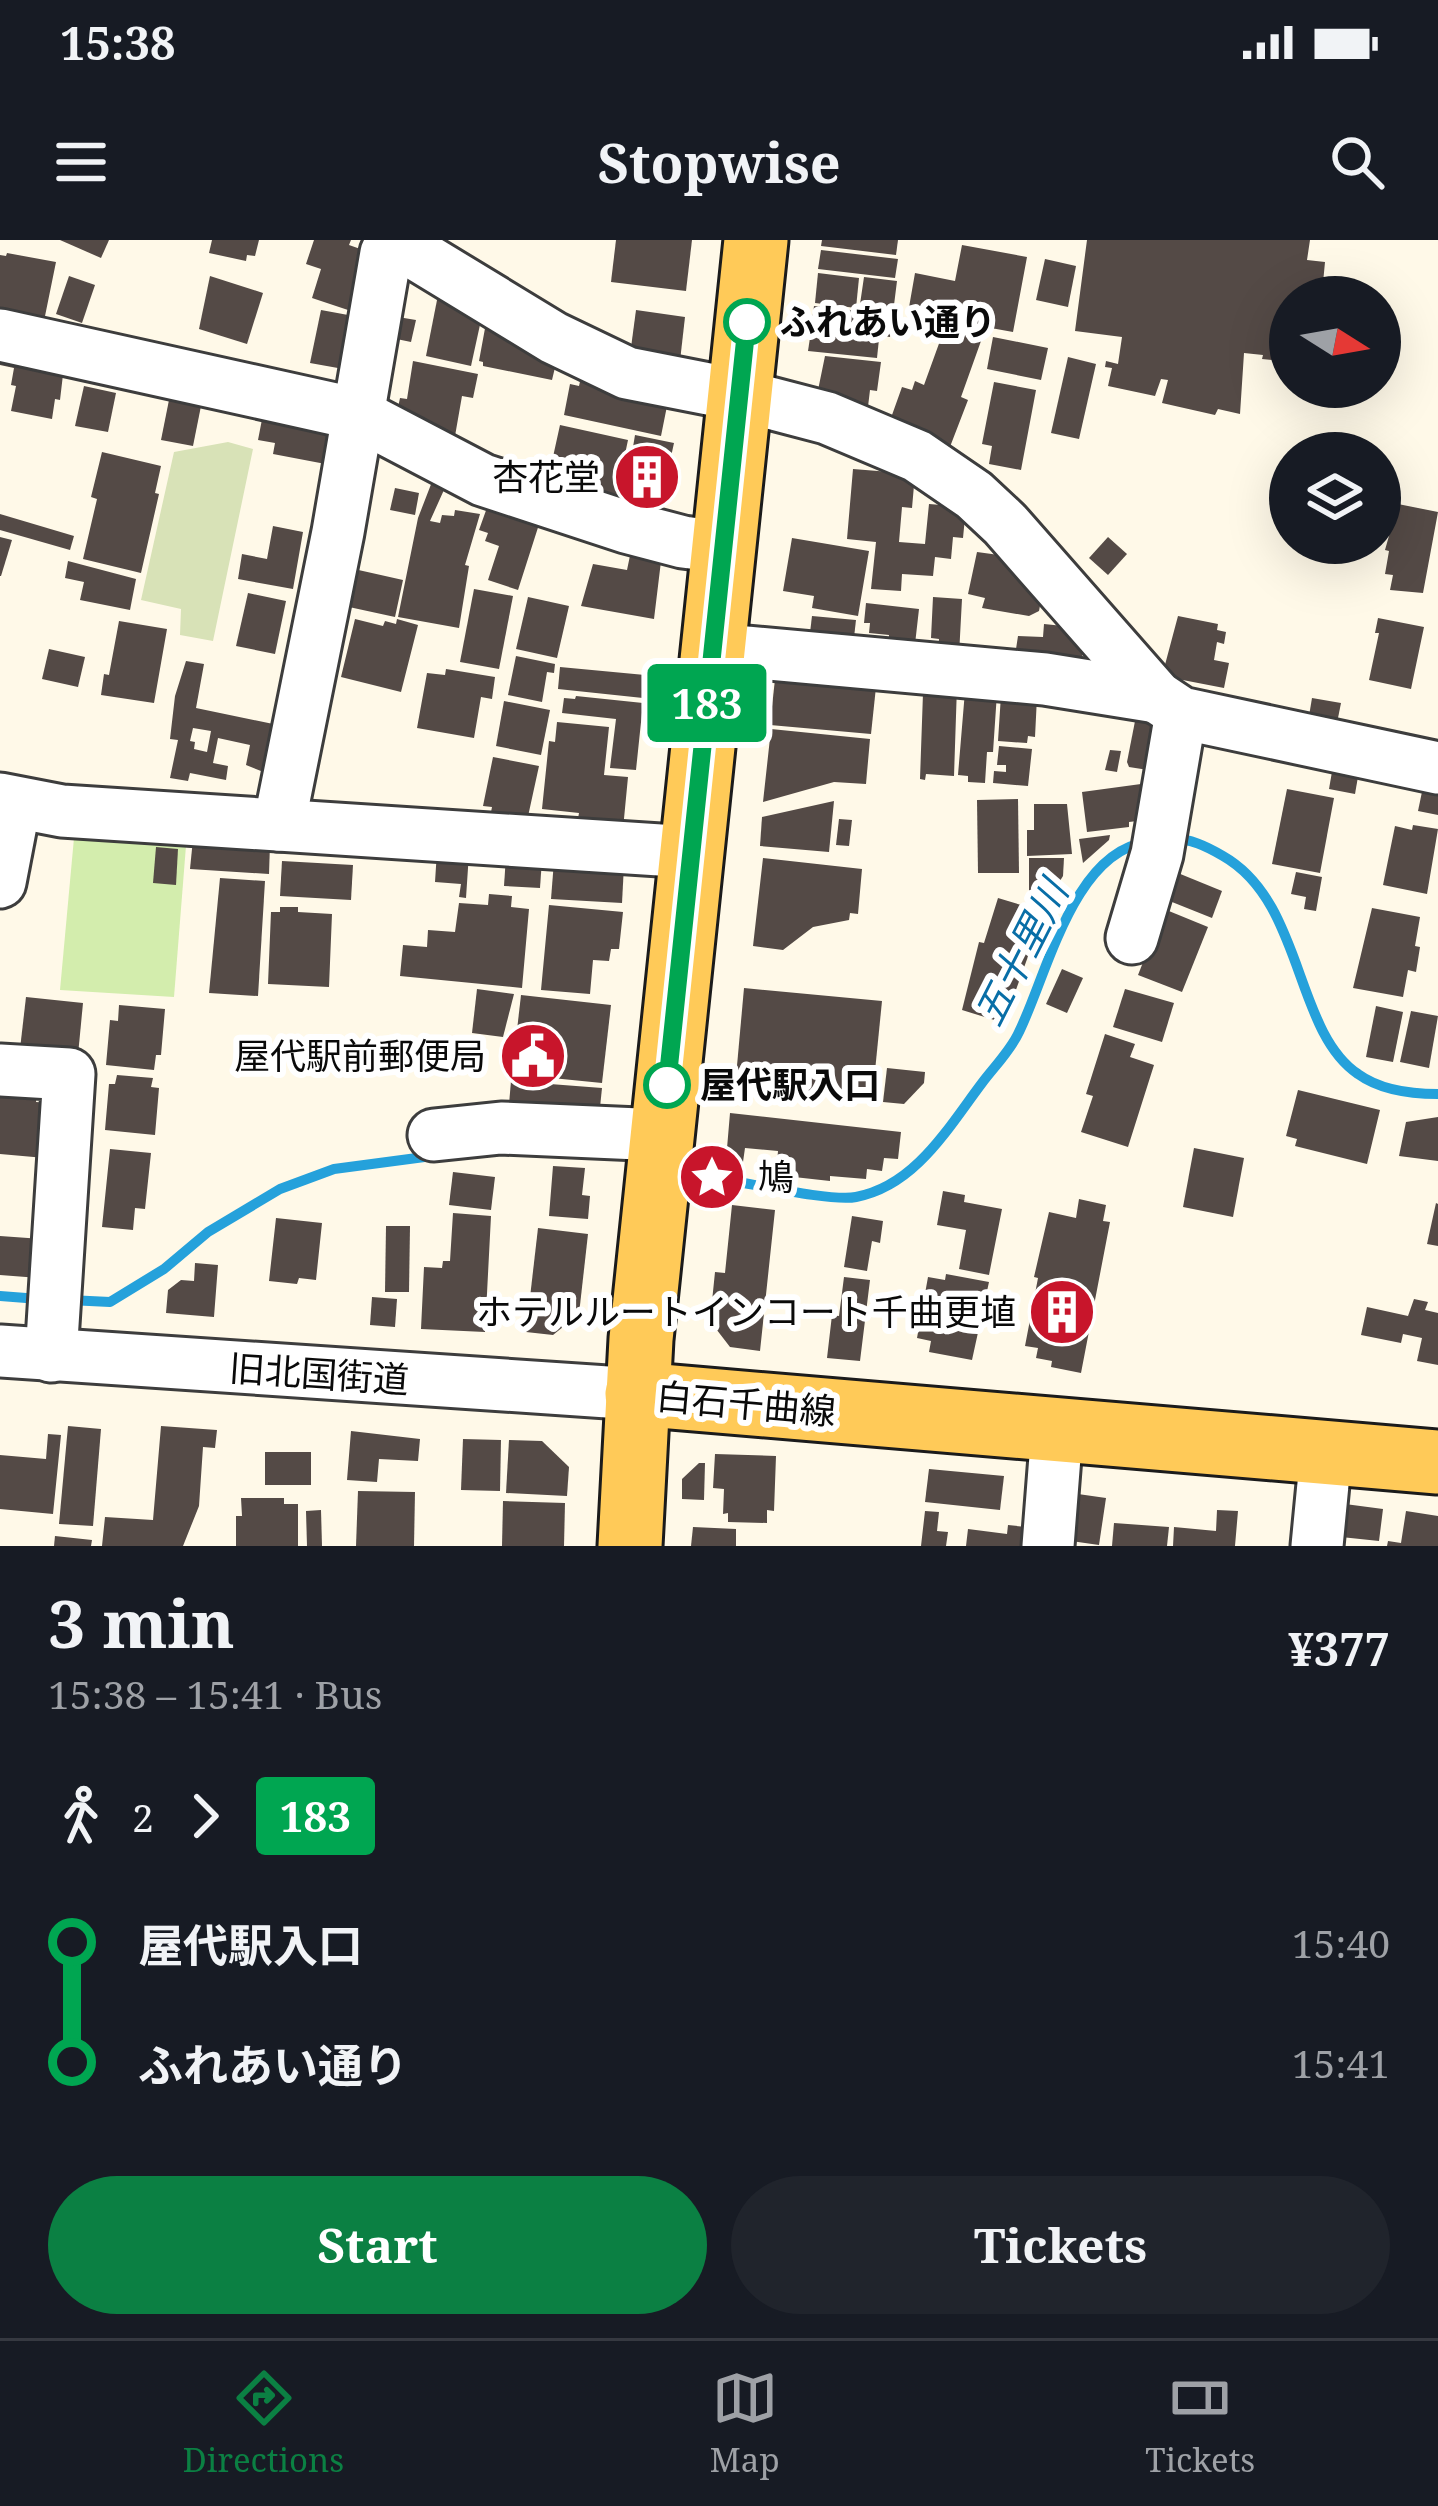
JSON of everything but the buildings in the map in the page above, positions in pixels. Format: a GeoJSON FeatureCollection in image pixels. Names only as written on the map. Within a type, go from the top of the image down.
{"type":"FeatureCollection","features":[{"type":"Feature","properties":{"kind":"main road","name":"白石千曲線"},"geometry":{"type":"LineString","coordinates":[[756,240],[637,1394],[1438,1462]]}},
{"type":"Feature","properties":{"kind":"main road"},"geometry":{"type":"LineString","coordinates":[[630,1546],[637,1394]]}},
{"type":"Feature","properties":{"kind":"street"},"geometry":{"type":"LineString","coordinates":[[279,825],[386,253],[393,240],[554,338],[627,373],[826,418],[917,455],[1005,524],[1169,705],[1159,840],[1132,938]]}},
{"type":"Feature","properties":{"kind":"street"},"geometry":{"type":"LineString","coordinates":[[0,335],[357,414],[483,480],[626,527],[722,547]]}},
{"type":"Feature","properties":{"kind":"street"},"geometry":{"type":"LineString","coordinates":[[712,649],[1045,679],[1438,768]]}},
{"type":"Feature","properties":{"kind":"street"},"geometry":{"type":"LineString","coordinates":[[0,882],[8,802],[62,812],[691,852]]}},
{"type":"Feature","properties":{"kind":"street"},"geometry":{"type":"LineString","coordinates":[[0,1070],[69,1074],[53,1319]]}},
{"type":"Feature","properties":{"kind":"street"},"geometry":{"type":"LineString","coordinates":[[434,1135],[501,1128],[662,1135]]}},
{"type":"Feature","properties":{"kind":"street","name":"旧北国街道"},"geometry":{"type":"LineString","coordinates":[[0,1352],[53,1319],[637,1394]]}},
{"type":"Feature","properties":{"kind":"street"},"geometry":{"type":"LineString","coordinates":[[1048,1546],[1057,1430]]}},
{"type":"Feature","properties":{"kind":"street"},"geometry":{"type":"LineString","coordinates":[[1317,1546],[1326,1453]]}},
{"type":"Feature","properties":{"kind":"green space"},"geometry":{"type":"Polygon","coordinates":[[[228,442],[253,449],[213,641],[180,635],[181,609],[141,600],[174,452],[228,442]]]}},
{"type":"Feature","properties":{"kind":"green space"},"geometry":{"type":"Polygon","coordinates":[[[75,827],[187,833],[174,997],[60,990],[75,827]]]}},
{"type":"Feature","properties":{"kind":"waterway","name":"五十里川"},"geometry":{"type":"LineString","coordinates":[[1171,838],[1192,841],[1223,856],[1249,877],[1269,903],[1321,1028],[1337,1054],[1376,1084],[1438,1094]]}},
{"type":"Feature","properties":{"kind":"waterway","name":"五十里川"},"geometry":{"type":"LineString","coordinates":[[720,1179],[844,1198],[877,1191],[913,1168],[1016,1039],[1081,891],[1121,851],[1147,842]]}},
{"type":"Feature","properties":{"kind":"waterway","name":"五十里川"},"geometry":{"type":"LineString","coordinates":[[69,1300],[110,1302],[164,1269],[208,1232],[280,1189],[334,1169],[432,1156]]}},
{"type":"Feature","properties":{"kind":"waterway","name":"五十里川"},"geometry":{"type":"LineString","coordinates":[[0,1296],[39,1299]]}},
{"type":"Feature","properties":{"kind":"bus line","name":"183"},"geometry":{"type":"LineString","coordinates":[[667,1085],[747,322]]}},
{"type":"Feature","properties":{"kind":"place","name":"ふれあい通り"},"geometry":{"type":"Point","coordinates":[747,322]}},
{"type":"Feature","properties":{"kind":"place","name":"杏花堂"},"geometry":{"type":"Point","coordinates":[647,477]}},
{"type":"Feature","properties":{"kind":"place","name":"屋代駅前郵便局"},"geometry":{"type":"Point","coordinates":[533,1056]}},
{"type":"Feature","properties":{"kind":"place","name":"屋代駅入口"},"geometry":{"type":"Point","coordinates":[667,1085]}},
{"type":"Feature","properties":{"kind":"place","name":"鳩"},"geometry":{"type":"Point","coordinates":[712,1177]}},
{"type":"Feature","properties":{"kind":"place","name":"ホテルルートインコート千曲更埴"},"geometry":{"type":"Point","coordinates":[1062,1312]}}]}
